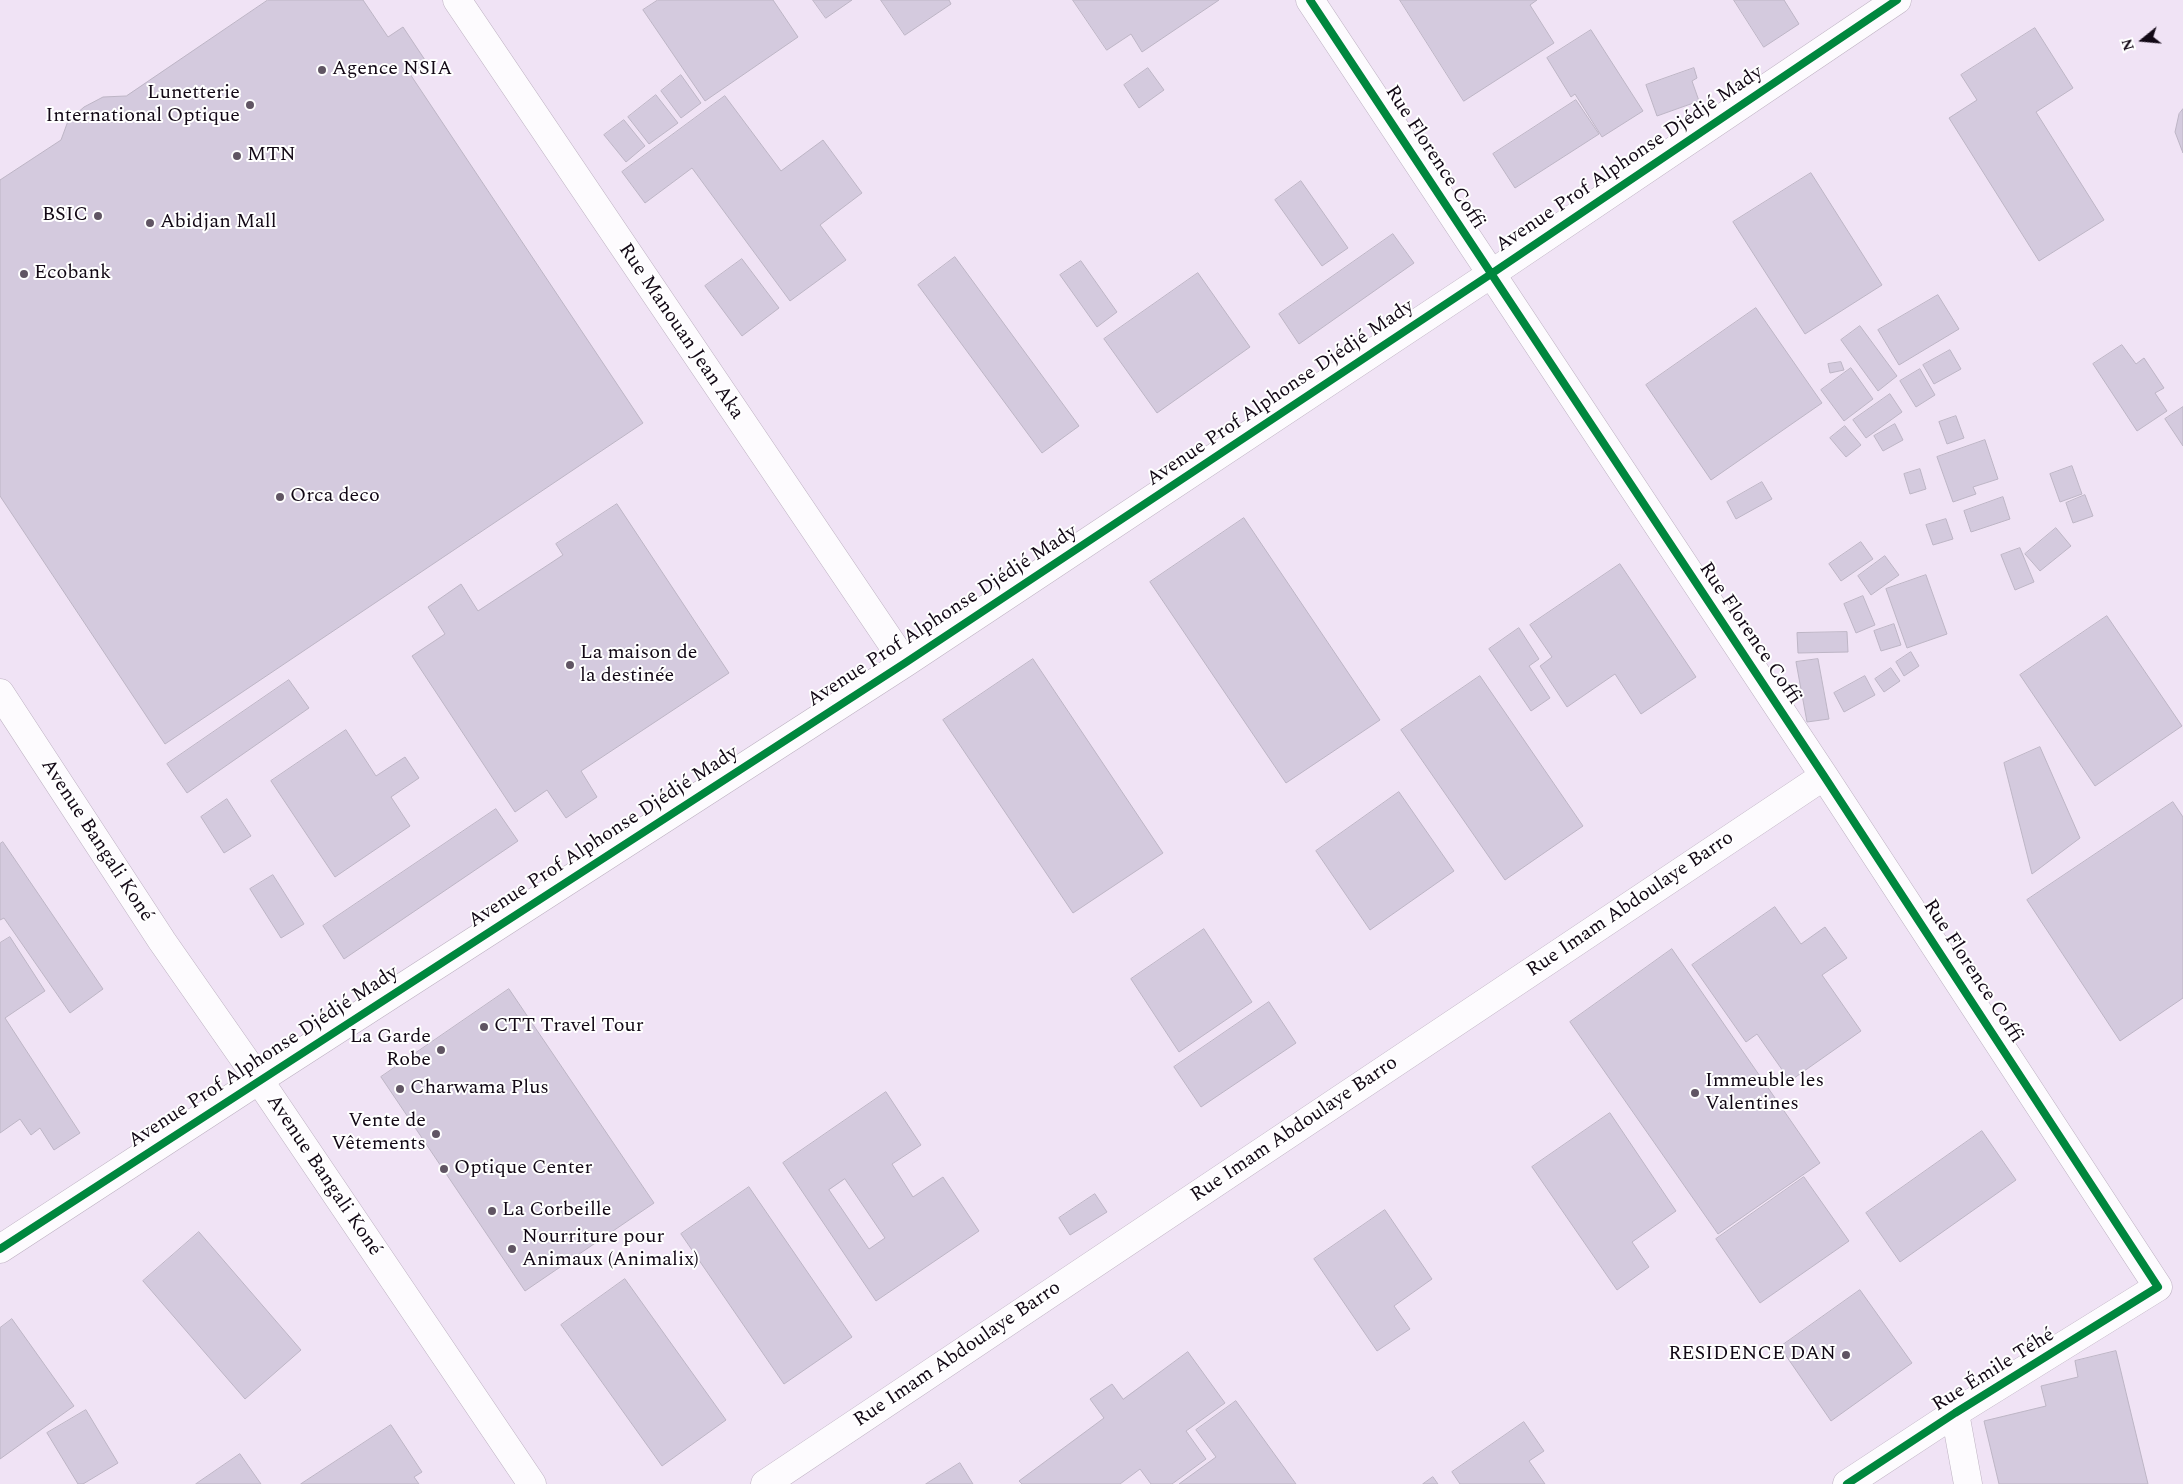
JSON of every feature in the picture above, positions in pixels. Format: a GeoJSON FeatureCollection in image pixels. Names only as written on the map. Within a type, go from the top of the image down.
{"type":"FeatureCollection","features":[{"type":"Feature","properties":{"kind":"street","name":"Rue Manouan Jean Aka"},"geometry":{"type":"LineString","coordinates":[[457,0],[905,663]]}},
{"type":"Feature","properties":{"kind":"street","name":"Rue Florence Coffi"},"geometry":{"type":"LineString","coordinates":[[1310,0],[1824,776],[2158,1287]]}},
{"type":"Feature","properties":{"kind":"street","name":"Avenue Prof Alphonse Djédjé Mady"},"geometry":{"type":"LineString","coordinates":[[0,1249],[905,663],[1491,274],[1897,0]]}},
{"type":"Feature","properties":{"kind":"street","name":"Avenue Bangali Koné"},"geometry":{"type":"LineString","coordinates":[[0,693],[162,941],[259,1080],[532,1484]]}},
{"type":"Feature","properties":{"kind":"street","name":"Rue Imam Abdoulaye Barro"},"geometry":{"type":"LineString","coordinates":[[765,1484],[1824,776]]}},
{"type":"Feature","properties":{"kind":"street","name":"Rue Émile Téhé"},"geometry":{"type":"LineString","coordinates":[[1847,1484],[1955,1413],[2158,1287]]}},
{"type":"Feature","properties":{"kind":"street"},"geometry":{"type":"LineString","coordinates":[[1955,1413],[1968,1484]]}},
{"type":"Feature","properties":{"kind":"building"},"geometry":{"type":"Polygon","coordinates":[[[268,0],[363,0],[388,37],[403,27],[427,63],[410,74],[643,423],[165,744],[0,496],[0,180],[61,140],[68,121],[84,107],[103,97],[126,96],[268,0]]]}},
{"type":"Feature","properties":{"kind":"building"},"geometry":{"type":"Polygon","coordinates":[[[658,0],[773,0],[798,37],[705,101],[643,10],[658,0]]]}},
{"type":"Feature","properties":{"kind":"building"},"geometry":{"type":"Polygon","coordinates":[[[813,0],[852,0],[826,18],[813,0]]]}},
{"type":"Feature","properties":{"kind":"building"},"geometry":{"type":"Polygon","coordinates":[[[881,0],[949,0],[951,4],[905,35],[881,0]]]}},
{"type":"Feature","properties":{"kind":"building"},"geometry":{"type":"Polygon","coordinates":[[[1073,0],[1219,0],[1142,52],[1131,34],[1107,50],[1073,0]]]}},
{"type":"Feature","properties":{"kind":"building"},"geometry":{"type":"Polygon","coordinates":[[[1400,0],[1537,0],[1530,5],[1554,43],[1464,101],[1400,0]]]}},
{"type":"Feature","properties":{"kind":"building"},"geometry":{"type":"Polygon","coordinates":[[[1734,0],[1784,0],[1799,24],[1764,47],[1734,0]]]}},
{"type":"Feature","properties":{"kind":"building"},"geometry":{"type":"Polygon","coordinates":[[[2035,28],[2073,88],[2036,112],[2104,220],[2039,261],[1949,118],[1977,100],[1961,75],[2035,28]]]}},
{"type":"Feature","properties":{"kind":"building"},"geometry":{"type":"Polygon","coordinates":[[[1591,30],[1643,111],[1602,137],[1575,94],[1571,97],[1547,58],[1591,30]]]}},
{"type":"Feature","properties":{"kind":"building"},"geometry":{"type":"Polygon","coordinates":[[[1148,68],[1164,90],[1139,108],[1124,85],[1148,68]]]}},
{"type":"Feature","properties":{"kind":"building"},"geometry":{"type":"Polygon","coordinates":[[[1694,68],[1697,78],[1692,81],[1699,101],[1657,116],[1646,85],[1694,68]]]}},
{"type":"Feature","properties":{"kind":"building"},"geometry":{"type":"Polygon","coordinates":[[[681,75],[701,103],[681,118],[661,91],[681,75]]]}},
{"type":"Feature","properties":{"kind":"building"},"geometry":{"type":"Polygon","coordinates":[[[656,95],[678,123],[649,144],[628,117],[656,95]]]}},
{"type":"Feature","properties":{"kind":"building"},"geometry":{"type":"Polygon","coordinates":[[[725,96],[781,171],[823,140],[862,193],[820,225],[846,260],[790,301],[692,168],[645,203],[622,172],[725,96]]]}},
{"type":"Feature","properties":{"kind":"building"},"geometry":{"type":"Polygon","coordinates":[[[1576,100],[1599,134],[1515,188],[1493,154],[1576,100]]]}},
{"type":"Feature","properties":{"kind":"building"},"geometry":{"type":"Polygon","coordinates":[[[2183,109],[2183,153],[2175,132],[2179,114],[2183,109]]]}},
{"type":"Feature","properties":{"kind":"building"},"geometry":{"type":"Polygon","coordinates":[[[624,120],[645,146],[626,162],[604,135],[624,120]]]}},
{"type":"Feature","properties":{"kind":"building"},"geometry":{"type":"Polygon","coordinates":[[[1811,173],[1882,285],[1805,334],[1733,222],[1811,173]]]}},
{"type":"Feature","properties":{"kind":"building"},"geometry":{"type":"Polygon","coordinates":[[[1301,181],[1348,248],[1322,266],[1275,200],[1301,181]]]}},
{"type":"Feature","properties":{"kind":"building"},"geometry":{"type":"Polygon","coordinates":[[[1393,234],[1414,263],[1299,344],[1279,314],[1393,234]]]}},
{"type":"Feature","properties":{"kind":"building"},"geometry":{"type":"Polygon","coordinates":[[[955,257],[1079,426],[1042,453],[918,285],[955,257]]]}},
{"type":"Feature","properties":{"kind":"building"},"geometry":{"type":"Polygon","coordinates":[[[742,259],[779,308],[742,336],[705,286],[742,259]]]}},
{"type":"Feature","properties":{"kind":"building"},"geometry":{"type":"Polygon","coordinates":[[[1081,261],[1117,312],[1097,327],[1060,275],[1081,261]]]}},
{"type":"Feature","properties":{"kind":"building"},"geometry":{"type":"Polygon","coordinates":[[[1198,273],[1250,347],[1157,413],[1104,339],[1198,273]]]}},
{"type":"Feature","properties":{"kind":"building"},"geometry":{"type":"Polygon","coordinates":[[[1938,295],[1959,329],[1899,365],[1878,330],[1938,295]]]}},
{"type":"Feature","properties":{"kind":"building"},"geometry":{"type":"Polygon","coordinates":[[[1756,308],[1822,403],[1711,480],[1646,385],[1756,308]]]}},
{"type":"Feature","properties":{"kind":"building"},"geometry":{"type":"Polygon","coordinates":[[[1860,326],[1897,376],[1878,391],[1841,340],[1860,326]]]}},
{"type":"Feature","properties":{"kind":"building"},"geometry":{"type":"Polygon","coordinates":[[[2122,345],[2136,364],[2144,358],[2164,388],[2155,393],[2167,411],[2137,431],[2093,364],[2122,345]]]}},
{"type":"Feature","properties":{"kind":"building"},"geometry":{"type":"Polygon","coordinates":[[[1950,350],[1961,369],[1934,384],[1923,365],[1950,350]]]}},
{"type":"Feature","properties":{"kind":"building"},"geometry":{"type":"Polygon","coordinates":[[[1841,362],[1844,370],[1830,373],[1828,364],[1841,362]]]}},
{"type":"Feature","properties":{"kind":"building"},"geometry":{"type":"Polygon","coordinates":[[[1851,368],[1873,399],[1844,421],[1821,390],[1851,368]]]}},
{"type":"Feature","properties":{"kind":"building"},"geometry":{"type":"Polygon","coordinates":[[[1920,369],[1935,395],[1916,407],[1900,381],[1920,369]]]}},
{"type":"Feature","properties":{"kind":"building"},"geometry":{"type":"Polygon","coordinates":[[[1890,394],[1902,412],[1866,438],[1853,420],[1890,394]]]}},
{"type":"Feature","properties":{"kind":"building"},"geometry":{"type":"Polygon","coordinates":[[[2183,407],[2183,446],[2165,419],[2183,407]]]}},
{"type":"Feature","properties":{"kind":"building"},"geometry":{"type":"Polygon","coordinates":[[[1956,416],[1964,438],[1947,444],[1939,422],[1956,416]]]}},
{"type":"Feature","properties":{"kind":"building"},"geometry":{"type":"Polygon","coordinates":[[[1895,424],[1903,440],[1883,451],[1874,436],[1895,424]]]}},
{"type":"Feature","properties":{"kind":"building"},"geometry":{"type":"Polygon","coordinates":[[[1845,426],[1861,445],[1846,457],[1830,438],[1845,426]]]}},
{"type":"Feature","properties":{"kind":"building"},"geometry":{"type":"Polygon","coordinates":[[[1985,440],[1998,479],[1973,487],[1976,494],[1953,502],[1937,457],[1985,440]]]}},
{"type":"Feature","properties":{"kind":"building"},"geometry":{"type":"Polygon","coordinates":[[[2072,466],[2082,494],[2060,502],[2050,474],[2072,466]]]}},
{"type":"Feature","properties":{"kind":"building"},"geometry":{"type":"Polygon","coordinates":[[[1920,469],[1926,489],[1910,494],[1904,474],[1920,469]]]}},
{"type":"Feature","properties":{"kind":"building"},"geometry":{"type":"Polygon","coordinates":[[[1762,482],[1772,499],[1736,519],[1727,502],[1762,482]]]}},
{"type":"Feature","properties":{"kind":"building"},"geometry":{"type":"Polygon","coordinates":[[[2085,495],[2093,516],[2073,523],[2066,503],[2085,495]]]}},
{"type":"Feature","properties":{"kind":"building"},"geometry":{"type":"Polygon","coordinates":[[[2003,497],[2010,519],[1971,532],[1964,511],[2003,497]]]}},
{"type":"Feature","properties":{"kind":"building","name":"La maison de la destinée"},"geometry":{"type":"Polygon","coordinates":[[[617,504],[729,673],[581,771],[597,797],[566,818],[547,790],[515,812],[412,656],[445,634],[428,607],[461,584],[478,611],[563,555],[556,544],[617,504]]]}},
{"type":"Feature","properties":{"kind":"building"},"geometry":{"type":"Polygon","coordinates":[[[1244,518],[1380,720],[1286,783],[1150,582],[1244,518]]]}},
{"type":"Feature","properties":{"kind":"building"},"geometry":{"type":"Polygon","coordinates":[[[1946,519],[1953,539],[1933,545],[1926,525],[1946,519]]]}},
{"type":"Feature","properties":{"kind":"building"},"geometry":{"type":"Polygon","coordinates":[[[2056,528],[2071,546],[2040,571],[2025,554],[2056,528]]]}},
{"type":"Feature","properties":{"kind":"building"},"geometry":{"type":"Polygon","coordinates":[[[1861,542],[1873,559],[1841,581],[1829,564],[1861,542]]]}},
{"type":"Feature","properties":{"kind":"building"},"geometry":{"type":"Polygon","coordinates":[[[2020,548],[2034,582],[2015,590],[2001,555],[2020,548]]]}},
{"type":"Feature","properties":{"kind":"building"},"geometry":{"type":"Polygon","coordinates":[[[1885,556],[1899,575],[1871,595],[1858,576],[1885,556]]]}},
{"type":"Feature","properties":{"kind":"building"},"geometry":{"type":"Polygon","coordinates":[[[1620,564],[1696,677],[1641,714],[1615,674],[1567,707],[1540,666],[1552,657],[1530,625],[1620,564]]]}},
{"type":"Feature","properties":{"kind":"building"},"geometry":{"type":"Polygon","coordinates":[[[1926,575],[1947,634],[1907,648],[1886,589],[1926,575]]]}},
{"type":"Feature","properties":{"kind":"building"},"geometry":{"type":"Polygon","coordinates":[[[1863,596],[1875,625],[1856,633],[1844,604],[1863,596]]]}},
{"type":"Feature","properties":{"kind":"building"},"geometry":{"type":"Polygon","coordinates":[[[2107,616],[2182,726],[2095,786],[2020,675],[2107,616]]]}},
{"type":"Feature","properties":{"kind":"building"},"geometry":{"type":"Polygon","coordinates":[[[1894,624],[1901,645],[1881,651],[1874,631],[1894,624]]]}},
{"type":"Feature","properties":{"kind":"building"},"geometry":{"type":"Polygon","coordinates":[[[1519,628],[1539,659],[1529,666],[1550,698],[1531,711],[1489,649],[1519,628]]]}},
{"type":"Feature","properties":{"kind":"building"},"geometry":{"type":"Polygon","coordinates":[[[1847,632],[1848,652],[1798,653],[1797,633],[1847,632]]]}},
{"type":"Feature","properties":{"kind":"building"},"geometry":{"type":"Polygon","coordinates":[[[1911,652],[1919,666],[1904,676],[1896,662],[1911,652]]]}},
{"type":"Feature","properties":{"kind":"building"},"geometry":{"type":"Polygon","coordinates":[[[1033,659],[1163,853],[1073,913],[943,720],[1033,659]]]}},
{"type":"Feature","properties":{"kind":"building"},"geometry":{"type":"Polygon","coordinates":[[[1818,659],[1829,719],[1807,722],[1796,662],[1818,659]]]}},
{"type":"Feature","properties":{"kind":"building"},"geometry":{"type":"Polygon","coordinates":[[[1891,668],[1900,681],[1884,692],[1875,679],[1891,668]]]}},
{"type":"Feature","properties":{"kind":"building"},"geometry":{"type":"Polygon","coordinates":[[[1480,676],[1583,826],[1505,880],[1401,730],[1480,676]]]}},
{"type":"Feature","properties":{"kind":"building"},"geometry":{"type":"Polygon","coordinates":[[[1865,676],[1875,695],[1844,712],[1834,693],[1865,676]]]}},
{"type":"Feature","properties":{"kind":"building"},"geometry":{"type":"Polygon","coordinates":[[[289,680],[309,708],[187,793],[167,764],[289,680]]]}},
{"type":"Feature","properties":{"kind":"building"},"geometry":{"type":"Polygon","coordinates":[[[346,730],[376,776],[405,757],[419,778],[391,797],[410,826],[335,877],[271,781],[346,730]]]}},
{"type":"Feature","properties":{"kind":"building"},"geometry":{"type":"Polygon","coordinates":[[[2040,747],[2080,838],[2032,874],[2004,763],[2040,747]]]}},
{"type":"Feature","properties":{"kind":"building"},"geometry":{"type":"Polygon","coordinates":[[[1399,792],[1454,871],[1370,930],[1316,851],[1399,792]]]}},
{"type":"Feature","properties":{"kind":"building"},"geometry":{"type":"Polygon","coordinates":[[[227,799],[251,836],[224,853],[201,817],[227,799]]]}},
{"type":"Feature","properties":{"kind":"building"},"geometry":{"type":"Polygon","coordinates":[[[2173,802],[2183,817],[2183,998],[2120,1041],[2027,900],[2173,802]]]}},
{"type":"Feature","properties":{"kind":"building"},"geometry":{"type":"Polygon","coordinates":[[[496,809],[518,841],[344,959],[323,926],[496,809]]]}},
{"type":"Feature","properties":{"kind":"building"},"geometry":{"type":"Polygon","coordinates":[[[3,842],[103,989],[70,1013],[4,918],[0,920],[0,844],[3,842]]]}},
{"type":"Feature","properties":{"kind":"building"},"geometry":{"type":"Polygon","coordinates":[[[273,875],[304,924],[281,938],[250,889],[273,875]]]}},
{"type":"Feature","properties":{"kind":"building"},"geometry":{"type":"Polygon","coordinates":[[[1775,907],[1801,944],[1825,927],[1847,958],[1822,975],[1861,1031],[1790,1081],[1757,1034],[1746,1042],[1692,965],[1775,907]]]}},
{"type":"Feature","properties":{"kind":"building"},"geometry":{"type":"Polygon","coordinates":[[[1204,929],[1252,1002],[1179,1052],[1131,979],[1204,929]]]}},
{"type":"Feature","properties":{"kind":"building"},"geometry":{"type":"Polygon","coordinates":[[[10,937],[45,991],[5,1018],[80,1133],[54,1150],[40,1128],[31,1135],[20,1119],[0,1133],[0,943],[10,937]]]}},
{"type":"Feature","properties":{"kind":"building","name":"Immeuble les Valentines"},"geometry":{"type":"Polygon","coordinates":[[[1672,949],[1820,1163],[1718,1234],[1570,1022],[1672,949]]]}},
{"type":"Feature","properties":{"kind":"building"},"geometry":{"type":"Polygon","coordinates":[[[509,989],[654,1203],[525,1291],[381,1077],[509,989]]]}},
{"type":"Feature","properties":{"kind":"building"},"geometry":{"type":"Polygon","coordinates":[[[1269,1002],[1296,1043],[1201,1107],[1174,1067],[1269,1002]]]}},
{"type":"Feature","properties":{"kind":"building"},"geometry":{"type":"Polygon","coordinates":[[[886,1092],[921,1145],[892,1164],[913,1197],[943,1177],[979,1231],[876,1301],[783,1163],[886,1092]],[[845,1179],[829,1190],[869,1249],[885,1238],[845,1179]]]}},
{"type":"Feature","properties":{"kind":"building"},"geometry":{"type":"Polygon","coordinates":[[[1610,1113],[1676,1211],[1632,1242],[1649,1267],[1617,1290],[1532,1167],[1610,1113]]]}},
{"type":"Feature","properties":{"kind":"building"},"geometry":{"type":"Polygon","coordinates":[[[1982,1131],[2016,1180],[1900,1262],[1866,1213],[1982,1131]]]}},
{"type":"Feature","properties":{"kind":"building"},"geometry":{"type":"Polygon","coordinates":[[[1804,1177],[1849,1241],[1760,1303],[1716,1239],[1804,1177]]]}},
{"type":"Feature","properties":{"kind":"building"},"geometry":{"type":"Polygon","coordinates":[[[749,1187],[852,1337],[784,1384],[681,1234],[749,1187]]]}},
{"type":"Feature","properties":{"kind":"building"},"geometry":{"type":"Polygon","coordinates":[[[1095,1194],[1107,1212],[1070,1235],[1059,1218],[1095,1194]]]}},
{"type":"Feature","properties":{"kind":"building"},"geometry":{"type":"Polygon","coordinates":[[[1385,1210],[1432,1279],[1394,1306],[1410,1329],[1377,1351],[1314,1259],[1385,1210]]]}},
{"type":"Feature","properties":{"kind":"building"},"geometry":{"type":"Polygon","coordinates":[[[199,1232],[301,1350],[245,1399],[143,1281],[199,1232]]]}},
{"type":"Feature","properties":{"kind":"building"},"geometry":{"type":"Polygon","coordinates":[[[625,1279],[726,1420],[662,1466],[561,1325],[625,1279]]]}},
{"type":"Feature","properties":{"kind":"building","name":"RESIDENCE DAN"},"geometry":{"type":"Polygon","coordinates":[[[1860,1290],[1912,1363],[1831,1421],[1780,1347],[1860,1290]]]}},
{"type":"Feature","properties":{"kind":"building"},"geometry":{"type":"Polygon","coordinates":[[[12,1319],[74,1406],[0,1459],[0,1328],[12,1319]]]}},
{"type":"Feature","properties":{"kind":"building"},"geometry":{"type":"Polygon","coordinates":[[[2116,1351],[2148,1484],[1999,1484],[1984,1421],[2046,1406],[2041,1386],[2078,1377],[2075,1361],[2116,1351]]]}},
{"type":"Feature","properties":{"kind":"building"},"geometry":{"type":"Polygon","coordinates":[[[1188,1352],[1225,1403],[1186,1431],[1206,1459],[1172,1484],[1151,1484],[1140,1469],[1120,1484],[1022,1484],[1019,1481],[1104,1418],[1090,1399],[1112,1384],[1123,1399],[1188,1352]]]}},
{"type":"Feature","properties":{"kind":"building"},"geometry":{"type":"Polygon","coordinates":[[[1236,1401],[1296,1484],[1179,1484],[1216,1457],[1196,1430],[1236,1401]]]}},
{"type":"Feature","properties":{"kind":"building"},"geometry":{"type":"Polygon","coordinates":[[[86,1410],[118,1463],[83,1484],[78,1484],[47,1433],[86,1410]]]}},
{"type":"Feature","properties":{"kind":"building"},"geometry":{"type":"Polygon","coordinates":[[[1524,1422],[1544,1451],[1529,1461],[1545,1484],[1460,1484],[1452,1472],[1524,1422]]]}},
{"type":"Feature","properties":{"kind":"building"},"geometry":{"type":"Polygon","coordinates":[[[391,1425],[422,1472],[414,1477],[419,1484],[301,1484],[391,1425]]]}},
{"type":"Feature","properties":{"kind":"building"},"geometry":{"type":"Polygon","coordinates":[[[240,1454],[261,1484],[196,1484],[240,1454]]]}},
{"type":"Feature","properties":{"kind":"building"},"geometry":{"type":"Polygon","coordinates":[[[960,1463],[973,1484],[926,1484],[960,1463]]]}},
{"type":"Feature","properties":{"kind":"building"},"geometry":{"type":"Polygon","coordinates":[[[1433,1477],[1438,1484],[1423,1484],[1433,1477]]]}},
{"type":"Feature","properties":{"kind":"cycle path"},"geometry":{"type":"LineString","coordinates":[[1310,0],[1824,776],[2158,1287],[1955,1413],[1847,1484]]}},
{"type":"Feature","properties":{"kind":"cycle path"},"geometry":{"type":"LineString","coordinates":[[0,1249],[905,663],[1491,274],[1897,0]]}},
{"type":"Feature","properties":{"kind":"place","name":"Agence NSIA"},"geometry":{"type":"Point","coordinates":[322,70]}},
{"type":"Feature","properties":{"kind":"place","name":"Lunetterie International Optique"},"geometry":{"type":"Point","coordinates":[250,105]}},
{"type":"Feature","properties":{"kind":"place","name":"MTN"},"geometry":{"type":"Point","coordinates":[237,156]}},
{"type":"Feature","properties":{"kind":"place","name":"BSIC"},"geometry":{"type":"Point","coordinates":[98,216]}},
{"type":"Feature","properties":{"kind":"place","name":"Abidjan Mall"},"geometry":{"type":"Point","coordinates":[150,223]}},
{"type":"Feature","properties":{"kind":"place","name":"Ecobank"},"geometry":{"type":"Point","coordinates":[24,274]}},
{"type":"Feature","properties":{"kind":"place","name":"Orca deco"},"geometry":{"type":"Point","coordinates":[280,497]}},
{"type":"Feature","properties":{"kind":"place","name":"La maison de la destinée"},"geometry":{"type":"Point","coordinates":[570,665]}},
{"type":"Feature","properties":{"kind":"place","name":"CTT Travel Tour"},"geometry":{"type":"Point","coordinates":[484,1027]}},
{"type":"Feature","properties":{"kind":"place","name":"La Garde Robe"},"geometry":{"type":"Point","coordinates":[441,1050]}},
{"type":"Feature","properties":{"kind":"place","name":"Charwama Plus"},"geometry":{"type":"Point","coordinates":[400,1089]}},
{"type":"Feature","properties":{"kind":"place","name":"Immeuble les Valentines"},"geometry":{"type":"Point","coordinates":[1695,1093]}},
{"type":"Feature","properties":{"kind":"place","name":"Vente de Vêtements"},"geometry":{"type":"Point","coordinates":[436,1134]}},
{"type":"Feature","properties":{"kind":"place","name":"Optique Center"},"geometry":{"type":"Point","coordinates":[444,1169]}},
{"type":"Feature","properties":{"kind":"place","name":"La Corbeille"},"geometry":{"type":"Point","coordinates":[492,1211]}},
{"type":"Feature","properties":{"kind":"place","name":"Nourriture pour Animaux (Animalix)"},"geometry":{"type":"Point","coordinates":[512,1249]}},
{"type":"Feature","properties":{"kind":"place","name":"RESIDENCE DAN"},"geometry":{"type":"Point","coordinates":[1846,1355]}}]}
